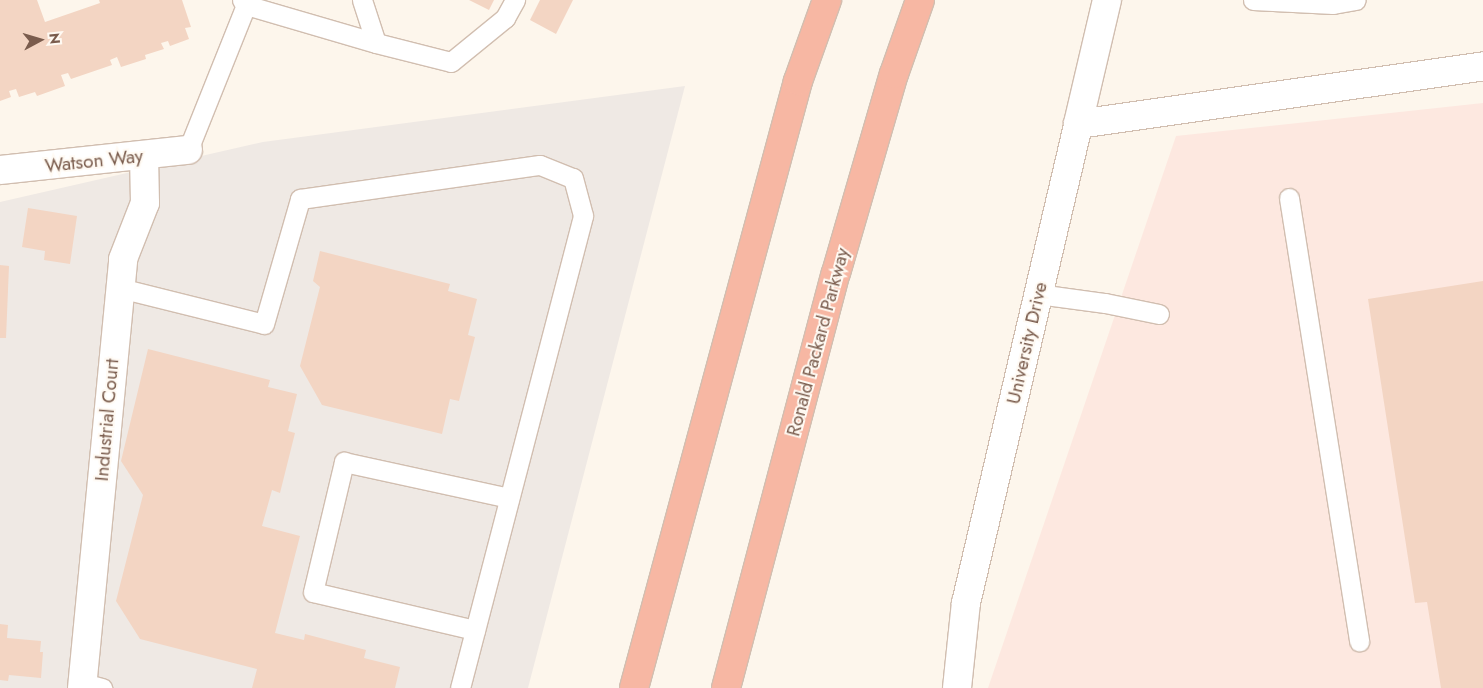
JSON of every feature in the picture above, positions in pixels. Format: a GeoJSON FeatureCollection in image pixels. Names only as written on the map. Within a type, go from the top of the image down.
{"type":"FeatureCollection","features":[{"type":"Feature","properties":{"kind":"highway"},"geometry":{"type":"LineString","coordinates":[[634,688],[798,81],[826,0]]}},
{"type":"Feature","properties":{"kind":"highway","name":"Ronald Packard Parkway"},"geometry":{"type":"LineString","coordinates":[[726,688],[836,273],[894,74],[920,0]]}},
{"type":"Feature","properties":{"kind":"street","name":"University Drive"},"geometry":{"type":"LineString","coordinates":[[957,688],[966,603],[1107,0]]}},
{"type":"Feature","properties":{"kind":"street"},"geometry":{"type":"LineString","coordinates":[[1078,124],[1483,66]]}},
{"type":"Feature","properties":{"kind":"street","name":"Watson Way"},"geometry":{"type":"LineString","coordinates":[[0,170],[188,150]]}},
{"type":"Feature","properties":{"kind":"street","name":"Industrial Court"},"geometry":{"type":"LineString","coordinates":[[89,686],[123,259],[146,203],[144,156]]}},
{"type":"Feature","properties":{"kind":"lane"},"geometry":{"type":"LineString","coordinates":[[362,0],[376,43]]}},
{"type":"Feature","properties":{"kind":"lane"},"geometry":{"type":"LineString","coordinates":[[188,150],[244,2],[376,43],[451,62],[505,18],[515,0]]}},
{"type":"Feature","properties":{"kind":"lane"},"geometry":{"type":"LineString","coordinates":[[1253,0],[1333,4],[1356,0]]}},
{"type":"Feature","properties":{"kind":"lane"},"geometry":{"type":"LineString","coordinates":[[120,288],[264,324],[300,199],[540,165],[573,178],[583,216],[460,688]]}},
{"type":"Feature","properties":{"kind":"lane"},"geometry":{"type":"LineString","coordinates":[[1289,198],[1359,642]]}},
{"type":"Feature","properties":{"kind":"lane"},"geometry":{"type":"LineString","coordinates":[[1038,294],[1105,303],[1159,314]]}},
{"type":"Feature","properties":{"kind":"lane"},"geometry":{"type":"LineString","coordinates":[[475,630],[313,592],[344,462],[509,498]]}},
{"type":"Feature","properties":{"kind":"shaded area"},"geometry":{"type":"Polygon","coordinates":[[[685,86],[528,688],[0,688],[0,202],[263,142],[685,86]]]}},
{"type":"Feature","properties":{"kind":"shaded area"},"geometry":{"type":"Polygon","coordinates":[[[1483,103],[1483,688],[988,688],[1176,136],[1483,103]]]}},
{"type":"Feature","properties":{"kind":"building"},"geometry":{"type":"Polygon","coordinates":[[[0,0],[37,0],[45,22],[100,3],[99,0],[182,0],[191,27],[185,28],[189,39],[170,46],[168,41],[161,43],[164,49],[145,55],[146,59],[121,67],[117,57],[110,60],[112,65],[71,79],[68,73],[61,75],[65,86],[37,96],[35,92],[19,97],[16,89],[9,91],[11,97],[0,101],[0,0]]]}},
{"type":"Feature","properties":{"kind":"building"},"geometry":{"type":"Polygon","coordinates":[[[469,0],[494,0],[489,10],[469,0]]]}},
{"type":"Feature","properties":{"kind":"building"},"geometry":{"type":"Polygon","coordinates":[[[540,0],[573,0],[556,34],[530,20],[540,0]]]}},
{"type":"Feature","properties":{"kind":"building"},"geometry":{"type":"Polygon","coordinates":[[[28,208],[77,216],[70,264],[44,260],[45,251],[22,247],[28,208]]]}},
{"type":"Feature","properties":{"kind":"building"},"geometry":{"type":"Polygon","coordinates":[[[320,251],[450,284],[448,291],[477,299],[468,335],[475,337],[459,401],[450,399],[442,434],[322,405],[300,366],[320,287],[313,281],[320,251]]]}},
{"type":"Feature","properties":{"kind":"building"},"geometry":{"type":"Polygon","coordinates":[[[0,265],[9,266],[6,338],[0,338],[0,265]]]}},
{"type":"Feature","properties":{"kind":"building"},"geometry":{"type":"Polygon","coordinates":[[[1483,281],[1483,688],[1441,688],[1427,602],[1415,603],[1368,299],[1483,281]]]}},
{"type":"Feature","properties":{"kind":"building"},"geometry":{"type":"Polygon","coordinates":[[[148,349],[270,380],[268,387],[297,394],[288,431],[295,433],[280,493],[272,490],[262,526],[300,536],[275,633],[304,640],[305,634],[366,650],[364,658],[400,667],[395,688],[252,688],[257,669],[140,639],[116,601],[143,495],[121,461],[148,349]]]}},
{"type":"Feature","properties":{"kind":"building"},"geometry":{"type":"Polygon","coordinates":[[[0,624],[8,625],[7,638],[41,641],[40,652],[43,652],[41,678],[9,675],[8,681],[0,680],[0,624]]]}}]}
